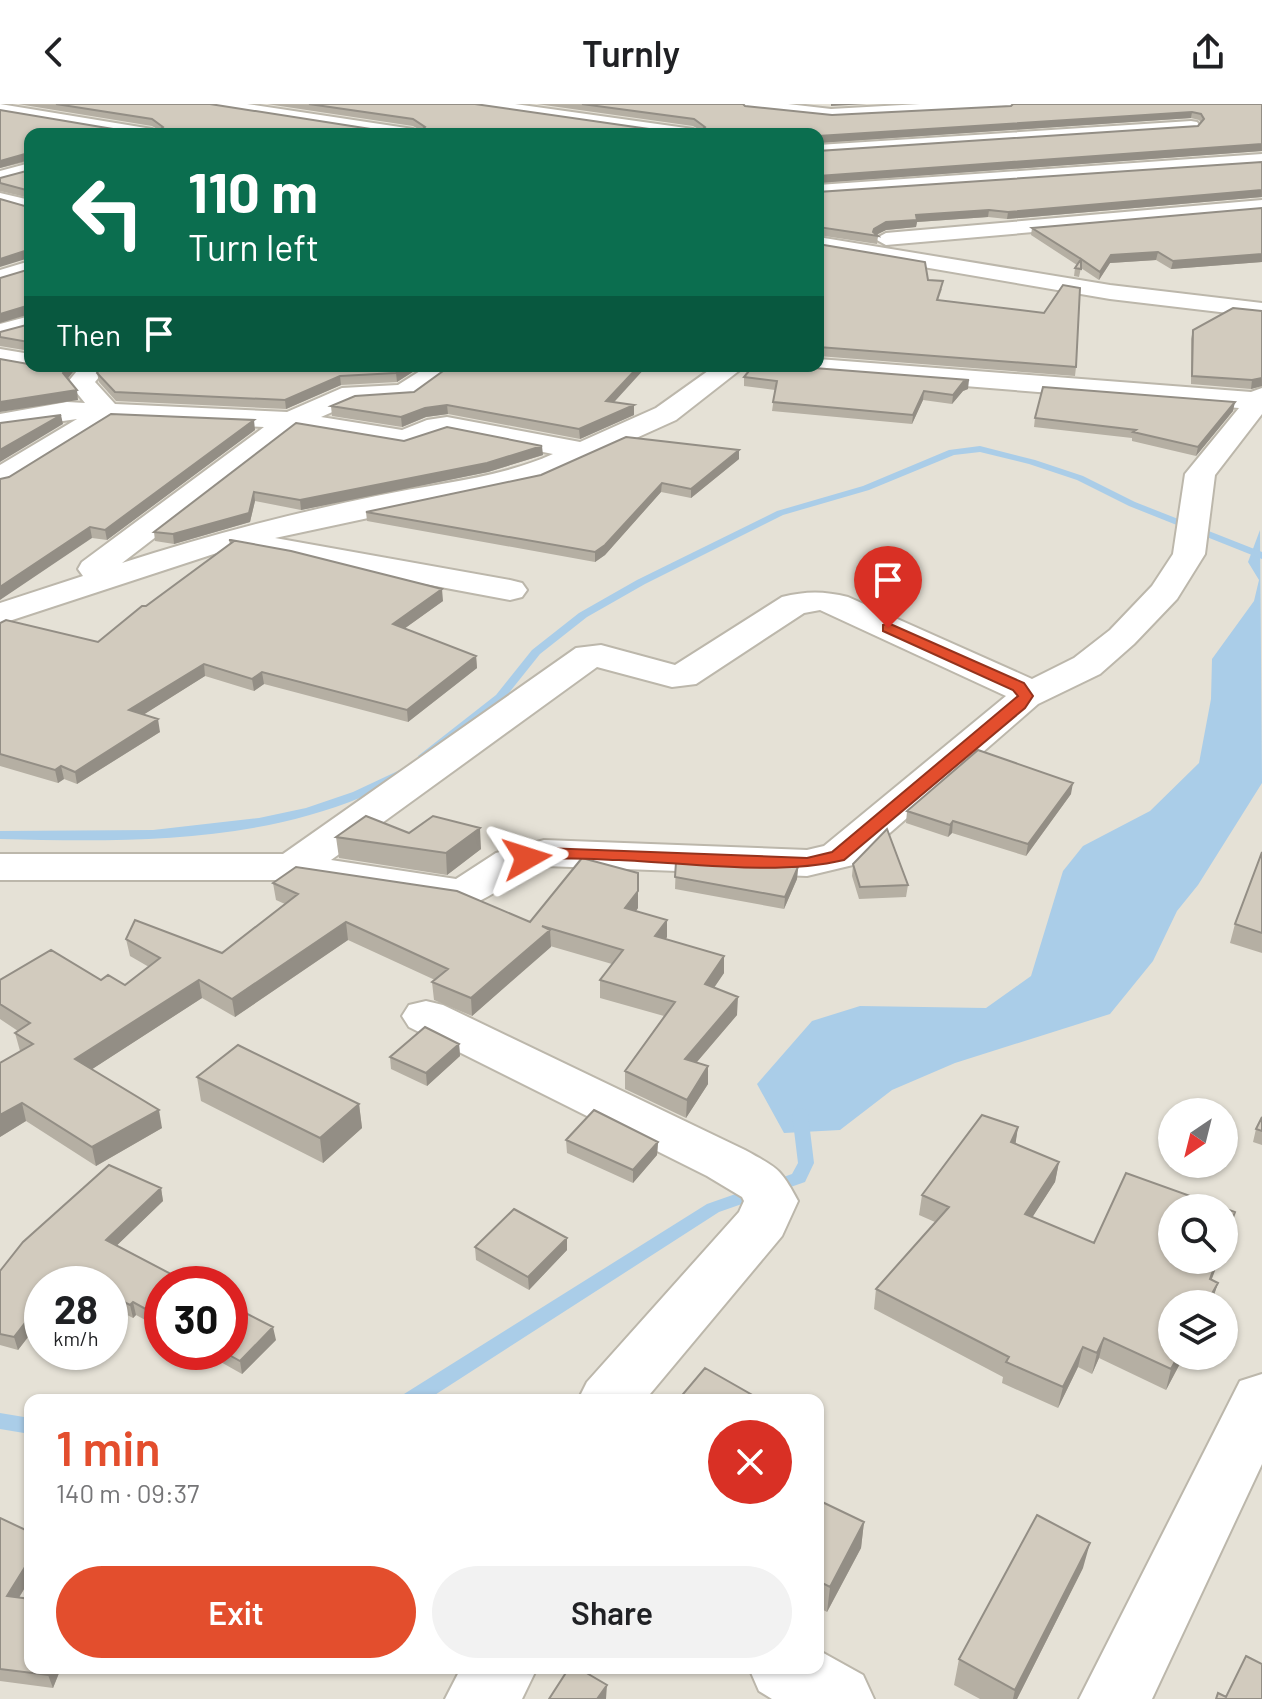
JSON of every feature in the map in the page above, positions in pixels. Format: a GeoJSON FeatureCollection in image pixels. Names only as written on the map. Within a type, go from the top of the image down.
{"type":"FeatureCollection","features":[{"type":"Feature","properties":{"kind":"street"},"geometry":{"type":"LineString","coordinates":[[479,104],[650,128]]}},
{"type":"Feature","properties":{"kind":"street"},"geometry":{"type":"LineString","coordinates":[[744,111],[771,106],[831,114],[1010,104]]}},
{"type":"Feature","properties":{"kind":"street"},"geometry":{"type":"LineString","coordinates":[[209,110],[241,106],[376,128]]}},
{"type":"Feature","properties":{"kind":"street"},"geometry":{"type":"LineString","coordinates":[[0,108],[119,128]]}},
{"type":"Feature","properties":{"kind":"street"},"geometry":{"type":"LineString","coordinates":[[824,150],[1198,129],[1163,113]]}},
{"type":"Feature","properties":{"kind":"street"},"geometry":{"type":"LineString","coordinates":[[31,128],[67,119]]}},
{"type":"Feature","properties":{"kind":"street"},"geometry":{"type":"LineString","coordinates":[[163,128],[175,124]]}},
{"type":"Feature","properties":{"kind":"street"},"geometry":{"type":"LineString","coordinates":[[1234,146],[1262,160]]}},
{"type":"Feature","properties":{"kind":"street"},"geometry":{"type":"LineString","coordinates":[[824,191],[1262,160]]}},
{"type":"Feature","properties":{"kind":"street"},"geometry":{"type":"LineString","coordinates":[[0,177],[24,171]]}},
{"type":"Feature","properties":{"kind":"street"},"geometry":{"type":"LineString","coordinates":[[0,199],[24,205]]}},
{"type":"Feature","properties":{"kind":"street"},"geometry":{"type":"LineString","coordinates":[[852,248],[905,236],[1262,206]]}},
{"type":"Feature","properties":{"kind":"street"},"geometry":{"type":"LineString","coordinates":[[824,244],[1110,292],[1262,310]]}},
{"type":"Feature","properties":{"kind":"street"},"geometry":{"type":"LineString","coordinates":[[0,277],[24,270]]}},
{"type":"Feature","properties":{"kind":"street"},"geometry":{"type":"LineString","coordinates":[[1110,292],[1216,282]]}},
{"type":"Feature","properties":{"kind":"street"},"geometry":{"type":"LineString","coordinates":[[0,283],[24,289]]}},
{"type":"Feature","properties":{"kind":"street"},"geometry":{"type":"LineString","coordinates":[[0,332],[24,325]]}},
{"type":"Feature","properties":{"kind":"street"},"geometry":{"type":"LineString","coordinates":[[0,357],[24,361]]}},
{"type":"Feature","properties":{"kind":"street"},"geometry":{"type":"LineString","coordinates":[[824,367],[1260,399]]}},
{"type":"Feature","properties":{"kind":"street"},"geometry":{"type":"LineString","coordinates":[[83,372],[81,382],[107,412]]}},
{"type":"Feature","properties":{"kind":"street"},"geometry":{"type":"LineString","coordinates":[[57,597],[291,420],[351,394],[404,393],[436,372]]}},
{"type":"Feature","properties":{"kind":"street"},"geometry":{"type":"LineString","coordinates":[[0,614],[57,597],[191,548],[375,505],[514,481],[666,414],[724,372]]}},
{"type":"Feature","properties":{"kind":"street"},"geometry":{"type":"LineString","coordinates":[[0,867],[293,867],[464,893],[511,862],[544,853],[807,863],[838,856],[1025,696],[1087,666],[1122,637],[1165,592],[1189,554],[1200,474],[1260,399]]}},
{"type":"Feature","properties":{"kind":"street"},"geometry":{"type":"LineString","coordinates":[[0,422],[67,410],[291,420],[405,439],[447,425],[581,451]]}},
{"type":"Feature","properties":{"kind":"street"},"geometry":{"type":"LineString","coordinates":[[0,478],[107,412]]}},
{"type":"Feature","properties":{"kind":"street"},"geometry":{"type":"LineString","coordinates":[[228,539],[510,590]]}},
{"type":"Feature","properties":{"kind":"street"},"geometry":{"type":"LineString","coordinates":[[293,867],[589,656],[601,656],[672,676],[683,676],[794,604],[806,600],[836,604],[1019,686],[1025,696]]}},
{"type":"Feature","properties":{"kind":"street"},"geometry":{"type":"LineString","coordinates":[[426,1016],[726,1163],[762,1184],[771,1201],[763,1222],[614,1394]]}},
{"type":"Feature","properties":{"kind":"street"},"geometry":{"type":"LineString","coordinates":[[1115,1699],[1262,1399]]}},
{"type":"Feature","properties":{"kind":"street"},"geometry":{"type":"LineString","coordinates":[[481,1699],[498,1674]]}},
{"type":"Feature","properties":{"kind":"street"},"geometry":{"type":"LineString","coordinates":[[794,1674],[838,1699]]}},
{"type":"Feature","properties":{"kind":"shaded area"},"geometry":{"type":"Polygon","coordinates":[[[0,104],[1262,104],[1262,1699],[0,1699],[0,104]]]}},
{"type":"Feature","properties":{"kind":"water"},"geometry":{"type":"Polygon","coordinates":[[[1260,530],[1262,783],[1198,885],[1177,911],[1153,961],[1110,1014],[955,1063],[892,1090],[840,1130],[784,1133],[757,1084],[812,1021],[860,1006],[986,1008],[1031,976],[1063,871],[1083,846],[1150,811],[1199,763],[1211,699],[1212,659],[1254,601],[1259,580],[1248,562],[1260,530]]]}},
{"type":"Feature","properties":{"kind":"building"},"geometry":{"type":"Polygon","coordinates":[[[56,104],[210,104],[364,128],[162,128],[152,119],[56,104]]]}},
{"type":"Feature","properties":{"kind":"building"},"geometry":{"type":"Polygon","coordinates":[[[309,104],[475,104],[642,128],[424,128],[413,119],[309,104]]]}},
{"type":"Feature","properties":{"kind":"building"},"geometry":{"type":"Polygon","coordinates":[[[582,104],[743,104],[832,115],[1013,104],[1262,104],[1262,144],[824,176],[824,151],[1198,126],[1204,119],[1201,114],[1192,112],[824,136],[824,128],[704,128],[694,119],[582,104]]]}},
{"type":"Feature","properties":{"kind":"building"},"geometry":{"type":"Polygon","coordinates":[[[0,110],[107,128],[24,128],[24,154],[0,161],[0,110]]]}},
{"type":"Feature","properties":{"kind":"building"},"geometry":{"type":"Polygon","coordinates":[[[1262,162],[1262,190],[1008,212],[989,210],[916,215],[917,220],[886,222],[874,229],[878,236],[824,228],[824,192],[1262,162]]]}},
{"type":"Feature","properties":{"kind":"building"},"geometry":{"type":"Polygon","coordinates":[[[24,172],[24,189],[0,183],[0,178],[24,172]]]}},
{"type":"Feature","properties":{"kind":"building"},"geometry":{"type":"Polygon","coordinates":[[[0,199],[24,206],[24,251],[0,259],[0,199]]]}},
{"type":"Feature","properties":{"kind":"building"},"geometry":{"type":"Polygon","coordinates":[[[1262,208],[1262,254],[1173,261],[1158,252],[1111,255],[1100,272],[1032,228],[1262,208]]]}},
{"type":"Feature","properties":{"kind":"building"},"geometry":{"type":"Polygon","coordinates":[[[824,245],[925,262],[928,280],[943,281],[937,300],[1044,313],[1063,285],[1080,288],[1076,367],[824,347],[824,245]]]}},
{"type":"Feature","properties":{"kind":"building"},"geometry":{"type":"Polygon","coordinates":[[[24,271],[24,307],[0,314],[0,278],[24,271]]]}},
{"type":"Feature","properties":{"kind":"building"},"geometry":{"type":"Polygon","coordinates":[[[1233,308],[1262,311],[1262,378],[1192,376],[1193,330],[1233,308]]]}},
{"type":"Feature","properties":{"kind":"building"},"geometry":{"type":"Polygon","coordinates":[[[24,326],[24,341],[0,337],[0,332],[24,326]]]}},
{"type":"Feature","properties":{"kind":"building"},"geometry":{"type":"Polygon","coordinates":[[[0,359],[24,363],[24,372],[64,372],[77,390],[0,402],[0,359]]]}},
{"type":"Feature","properties":{"kind":"building"},"geometry":{"type":"Polygon","coordinates":[[[824,369],[969,380],[964,381],[953,395],[924,391],[913,415],[773,402],[777,381],[744,377],[748,372],[824,372],[824,369]]]}},
{"type":"Feature","properties":{"kind":"building"},"geometry":{"type":"Polygon","coordinates":[[[398,372],[340,376],[285,400],[115,392],[97,373],[398,372]]]}},
{"type":"Feature","properties":{"kind":"building"},"geometry":{"type":"Polygon","coordinates":[[[442,372],[633,372],[606,401],[634,405],[579,429],[447,405],[425,408],[401,417],[331,406],[355,396],[414,392],[442,372]]]}},
{"type":"Feature","properties":{"kind":"building"},"geometry":{"type":"Polygon","coordinates":[[[1043,387],[1235,402],[1198,447],[1133,432],[1136,430],[1035,418],[1043,387]]]}},
{"type":"Feature","properties":{"kind":"building"},"geometry":{"type":"Polygon","coordinates":[[[111,414],[254,420],[105,530],[90,527],[0,587],[0,479],[9,477],[111,414]]]}},
{"type":"Feature","properties":{"kind":"building"},"geometry":{"type":"Polygon","coordinates":[[[61,415],[0,450],[0,423],[61,415]]]}},
{"type":"Feature","properties":{"kind":"building"},"geometry":{"type":"Polygon","coordinates":[[[296,423],[404,441],[447,427],[542,446],[487,463],[300,500],[254,492],[249,513],[173,534],[154,532],[296,423]]]}},
{"type":"Feature","properties":{"kind":"building"},"geometry":{"type":"Polygon","coordinates":[[[626,437],[739,450],[691,489],[662,483],[595,552],[366,512],[541,475],[626,437]]]}},
{"type":"Feature","properties":{"kind":"building"},"geometry":{"type":"Polygon","coordinates":[[[229,540],[291,551],[442,589],[393,624],[476,656],[407,710],[262,672],[252,679],[204,664],[129,710],[158,719],[75,772],[61,766],[55,770],[0,754],[0,623],[6,620],[98,642],[142,606],[234,541],[229,540]]]}},
{"type":"Feature","properties":{"kind":"building"},"geometry":{"type":"Polygon","coordinates":[[[978,750],[1073,783],[1028,844],[953,821],[950,825],[907,811],[978,750]]]}},
{"type":"Feature","properties":{"kind":"building"},"geometry":{"type":"Polygon","coordinates":[[[366,816],[409,833],[433,816],[480,828],[446,853],[336,837],[366,816]]]}},
{"type":"Feature","properties":{"kind":"building"},"geometry":{"type":"Polygon","coordinates":[[[887,829],[908,885],[860,887],[853,864],[887,829]]]}},
{"type":"Feature","properties":{"kind":"building"},"geometry":{"type":"Polygon","coordinates":[[[1262,852],[1262,933],[1235,924],[1262,852]]]}},
{"type":"Feature","properties":{"kind":"building"},"geometry":{"type":"Polygon","coordinates":[[[582,858],[638,873],[638,891],[625,908],[667,920],[655,936],[724,956],[705,984],[738,997],[685,1059],[708,1066],[687,1100],[625,1071],[675,1002],[600,980],[623,950],[542,926],[550,930],[471,998],[432,982],[448,969],[346,922],[232,999],[199,980],[75,1059],[159,1110],[92,1147],[22,1103],[0,1115],[0,1063],[33,1044],[15,1033],[30,1023],[0,1004],[0,980],[51,950],[101,980],[108,975],[125,985],[160,958],[126,939],[135,920],[222,953],[298,894],[273,883],[296,867],[457,891],[530,922],[582,858]]]}},
{"type":"Feature","properties":{"kind":"building"},"geometry":{"type":"Polygon","coordinates":[[[676,862],[798,867],[785,897],[675,877],[676,862]]]}},
{"type":"Feature","properties":{"kind":"building"},"geometry":{"type":"Polygon","coordinates":[[[425,1027],[459,1044],[426,1073],[390,1057],[425,1027]]]}},
{"type":"Feature","properties":{"kind":"building"},"geometry":{"type":"Polygon","coordinates":[[[238,1045],[359,1104],[320,1138],[197,1077],[238,1045]]]}},
{"type":"Feature","properties":{"kind":"building"},"geometry":{"type":"Polygon","coordinates":[[[594,1110],[658,1142],[633,1170],[566,1140],[594,1110]]]}},
{"type":"Feature","properties":{"kind":"building"},"geometry":{"type":"Polygon","coordinates":[[[982,1115],[1018,1127],[1011,1142],[1059,1162],[1025,1214],[1094,1243],[1126,1173],[1185,1194],[1158,1194],[1158,1274],[1212,1274],[1210,1279],[1218,1283],[1214,1290],[1158,1290],[1158,1363],[1104,1338],[1097,1353],[1083,1347],[1063,1387],[1006,1362],[1009,1357],[876,1289],[949,1207],[922,1195],[982,1115]]]}},
{"type":"Feature","properties":{"kind":"building"},"geometry":{"type":"Polygon","coordinates":[[[1262,1117],[1262,1131],[1256,1129],[1262,1117]]]}},
{"type":"Feature","properties":{"kind":"building"},"geometry":{"type":"Polygon","coordinates":[[[109,1165],[161,1188],[106,1240],[156,1266],[144,1266],[144,1308],[133,1302],[128,1304],[128,1266],[24,1266],[24,1324],[14,1337],[0,1334],[0,1271],[23,1242],[109,1165]]]}},
{"type":"Feature","properties":{"kind":"building"},"geometry":{"type":"Polygon","coordinates":[[[514,1209],[567,1238],[528,1277],[475,1247],[514,1209]]]}},
{"type":"Feature","properties":{"kind":"building"},"geometry":{"type":"Polygon","coordinates":[[[248,1314],[273,1327],[248,1353],[248,1314]]]}},
{"type":"Feature","properties":{"kind":"building"},"geometry":{"type":"Polygon","coordinates":[[[705,1368],[750,1394],[683,1394],[705,1368]]]}},
{"type":"Feature","properties":{"kind":"building"},"geometry":{"type":"Polygon","coordinates":[[[824,1503],[864,1522],[830,1587],[824,1584],[824,1503]]]}},
{"type":"Feature","properties":{"kind":"building"},"geometry":{"type":"Polygon","coordinates":[[[1037,1515],[1090,1543],[1015,1690],[959,1659],[1037,1515]]]}},
{"type":"Feature","properties":{"kind":"building"},"geometry":{"type":"Polygon","coordinates":[[[0,1518],[24,1529],[24,1569],[7,1596],[24,1598],[24,1672],[0,1669],[0,1518]]]}},
{"type":"Feature","properties":{"kind":"building"},"geometry":{"type":"Polygon","coordinates":[[[1246,1656],[1262,1664],[1262,1699],[1216,1699],[1218,1693],[1226,1697],[1246,1656]]]}},
{"type":"Feature","properties":{"kind":"building"},"geometry":{"type":"Polygon","coordinates":[[[565,1674],[588,1674],[607,1685],[597,1699],[549,1699],[565,1674]]]}},
{"type":"Feature","properties":{"kind":"waterway"},"geometry":{"type":"LineString","coordinates":[[424,756],[500,697],[536,652],[583,615],[641,582],[780,513],[866,488],[952,452],[980,449],[1080,478],[1132,504],[1262,556]]}},
{"type":"Feature","properties":{"kind":"waterway"},"geometry":{"type":"LineString","coordinates":[[0,835],[153,834],[259,822],[310,811],[358,794],[402,773]]}},
{"type":"Feature","properties":{"kind":"waterway"},"geometry":{"type":"LineString","coordinates":[[420,1394],[713,1208],[799,1178],[806,1163],[800,1114]]}},
{"type":"Feature","properties":{"kind":"waterway"},"geometry":{"type":"LineString","coordinates":[[0,1421],[24,1425]]}},
{"type":"Feature","properties":{"kind":"route"},"geometry":{"type":"LineString","coordinates":[[527,858],[544,853],[587,853],[807,863],[838,856],[1025,696],[1019,686],[888,628]]}}]}
